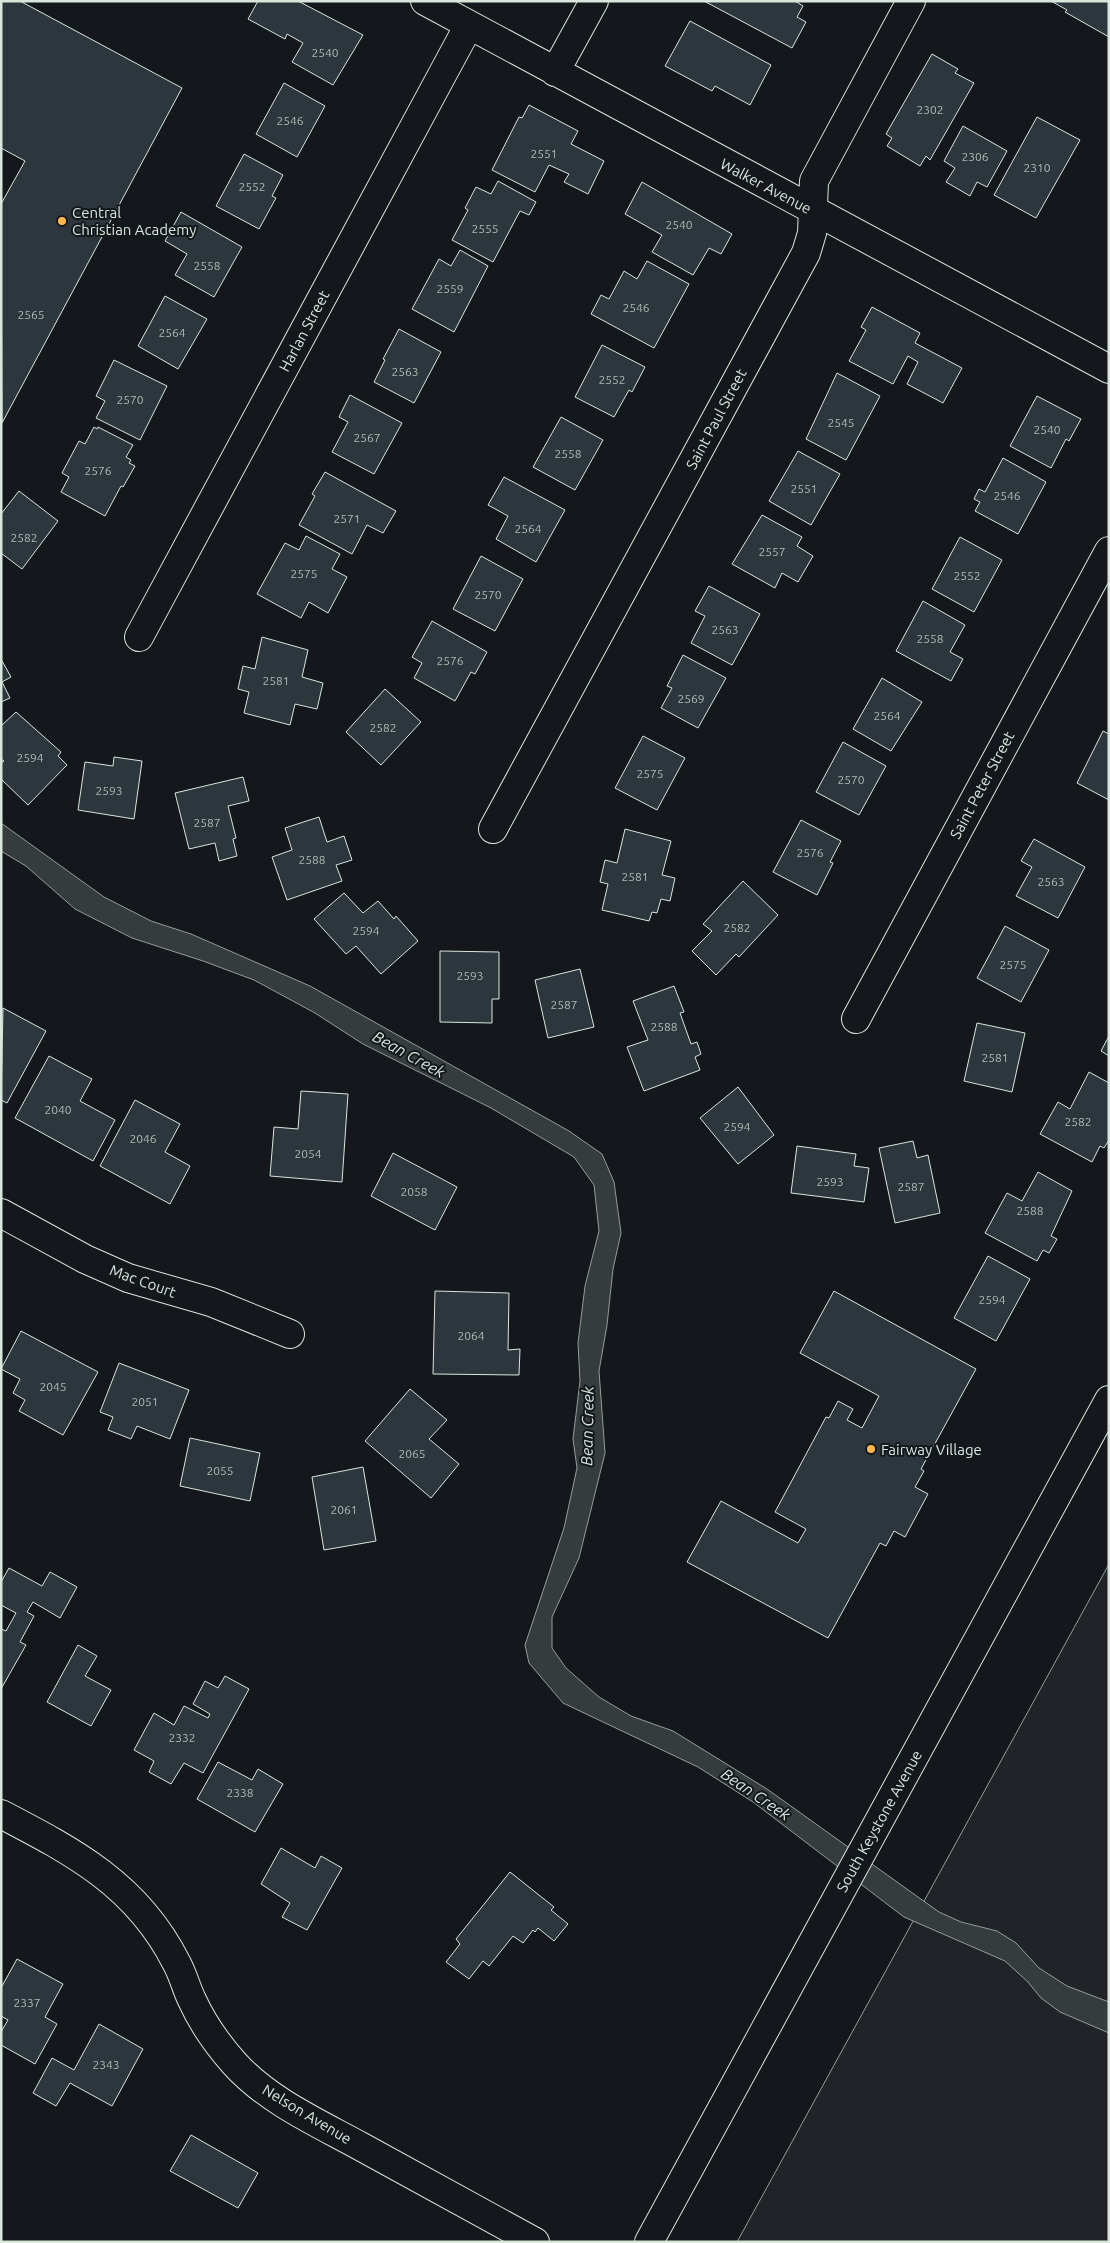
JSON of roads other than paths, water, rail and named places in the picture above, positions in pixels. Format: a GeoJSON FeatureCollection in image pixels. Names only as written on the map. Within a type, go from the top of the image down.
{"type":"FeatureCollection","features":[{"type":"Feature","properties":{"kind":"street","name":"Walker Avenue"},"geometry":{"type":"LineString","coordinates":[[425,1],[812,211],[1109,369]]}},
{"type":"Feature","properties":{"kind":"street"},"geometry":{"type":"LineString","coordinates":[[555,72],[594,1]]}},
{"type":"Feature","properties":{"kind":"street","name":"Saint Paul Street"},"geometry":{"type":"LineString","coordinates":[[493,829],[806,253],[812,232],[814,181],[819,169],[911,1]]}},
{"type":"Feature","properties":{"kind":"street","name":"Harlan Street"},"geometry":{"type":"LineString","coordinates":[[139,637],[469,25]]}},
{"type":"Feature","properties":{"kind":"street","name":"Saint Peter Street"},"geometry":{"type":"LineString","coordinates":[[856,1019],[1109,551]]}},
{"type":"Feature","properties":{"kind":"street","name":"Mac Court"},"geometry":{"type":"LineString","coordinates":[[1,1213],[85,1259],[128,1278],[211,1302],[290,1334]]}},
{"type":"Feature","properties":{"kind":"street","name":"South Keystone Avenue"},"geometry":{"type":"LineString","coordinates":[[649,2242],[1109,1400]]}},
{"type":"Feature","properties":{"kind":"street","name":"Nelson Avenue"},"geometry":{"type":"LineString","coordinates":[[1,1814],[80,1857],[129,1897],[156,1930],[177,1962],[192,2000],[203,2021],[234,2063],[256,2084],[301,2114],[535,2242]]}},
{"type":"Feature","properties":{"kind":"water","name":"Bean Creek"},"geometry":{"type":"Polygon","coordinates":[[[1,823],[104,897],[151,921],[191,934],[310,986],[569,1131],[602,1154],[614,1182],[621,1233],[613,1269],[607,1325],[599,1371],[605,1453],[579,1558],[552,1617],[552,1648],[566,1668],[599,1697],[631,1716],[673,1731],[767,1789],[939,1912],[961,1922],[997,1931],[1016,1943],[1039,1968],[1067,1986],[1109,2002],[1109,2033],[1060,2012],[1041,1998],[1028,1982],[1005,1961],[904,1917],[753,1802],[698,1767],[563,1703],[529,1663],[525,1645],[564,1528],[577,1468],[573,1439],[580,1381],[578,1343],[585,1286],[599,1231],[594,1185],[574,1157],[491,1108],[363,1044],[315,1013],[254,980],[132,938],[75,909],[26,866],[1,851],[1,823]]]}},
{"type":"Feature","properties":{"kind":"place","name":"Central Christian Academy"},"geometry":{"type":"Point","coordinates":[62,221]}},
{"type":"Feature","properties":{"kind":"place","name":"Fairway Village"},"geometry":{"type":"Point","coordinates":[871,1449]}}]}
